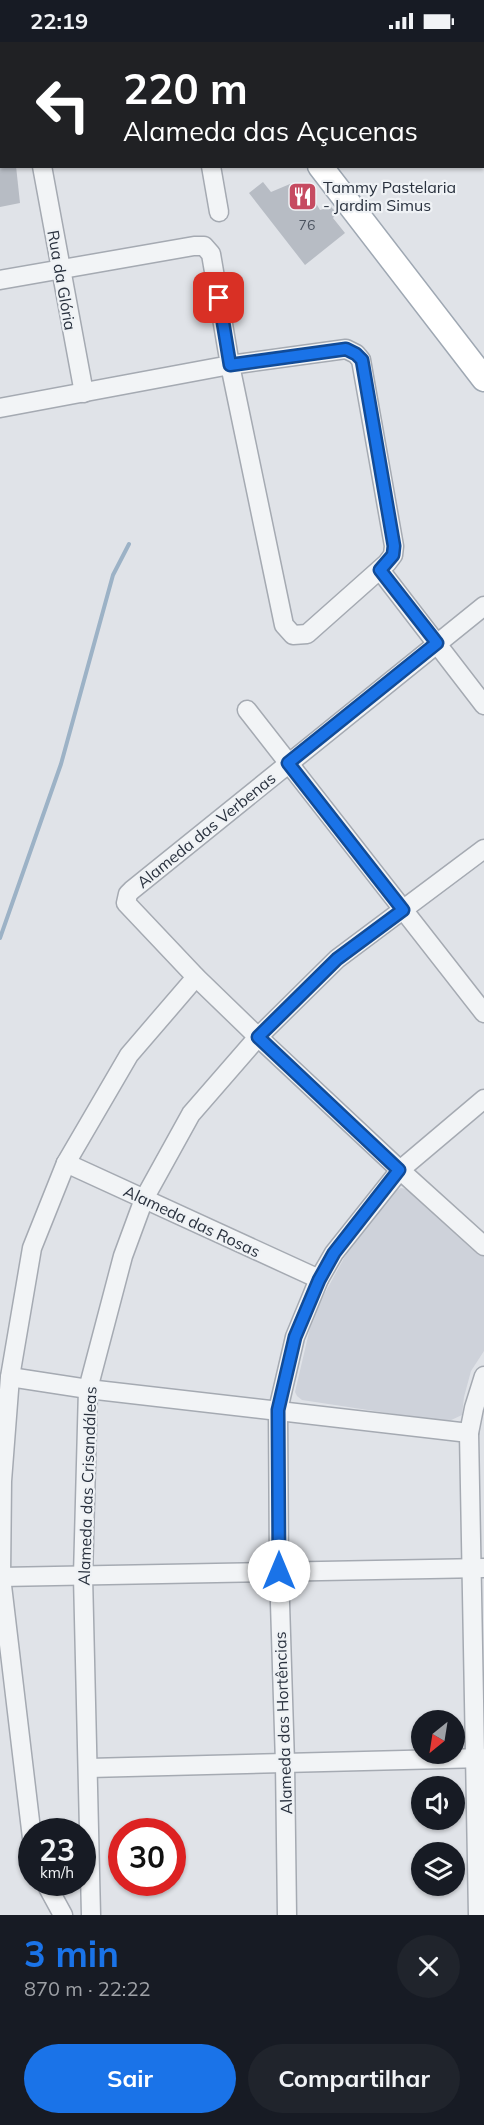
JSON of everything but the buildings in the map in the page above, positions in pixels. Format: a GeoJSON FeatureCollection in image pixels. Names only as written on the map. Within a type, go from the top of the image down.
{"type":"FeatureCollection","features":[{"type":"Feature","properties":{"kind":"main road"},"geometry":{"type":"LineString","coordinates":[[322,168],[484,379]]}},
{"type":"Feature","properties":{"kind":"street","name":"Rua da Glória"},"geometry":{"type":"LineString","coordinates":[[42,168],[84,393]]}},
{"type":"Feature","properties":{"kind":"street"},"geometry":{"type":"LineString","coordinates":[[211,168],[219,212]]}},
{"type":"Feature","properties":{"kind":"street"},"geometry":{"type":"LineString","coordinates":[[0,280],[204,246],[211,254],[230,365],[284,625],[293,634],[300,636],[307,634],[380,570],[393,555],[394,546],[362,360],[346,349],[230,365],[0,408]]}},
{"type":"Feature","properties":{"kind":"street"},"geometry":{"type":"LineString","coordinates":[[380,570],[484,705]]}},
{"type":"Feature","properties":{"kind":"street","name":"Alameda das Verbenas"},"geometry":{"type":"LineString","coordinates":[[196,977],[129,909],[126,898],[132,890],[484,606]]}},
{"type":"Feature","properties":{"kind":"street"},"geometry":{"type":"LineString","coordinates":[[247,710],[484,1013]]}},
{"type":"Feature","properties":{"kind":"street","name":"Alameda das Crisandáleas"},"geometry":{"type":"LineString","coordinates":[[91,1915],[83,1576],[88,1389],[123,1256],[144,1199],[191,1114],[258,1037],[337,959],[484,849]]}},
{"type":"Feature","properties":{"kind":"street"},"geometry":{"type":"LineString","coordinates":[[30,1818],[1,1577],[2,1481],[10,1377],[33,1248],[66,1163],[129,1055],[196,977],[399,1170],[484,1246]]}},
{"type":"Feature","properties":{"kind":"street","name":"Alameda das Hortências"},"geometry":{"type":"LineString","coordinates":[[287,1915],[279,1571],[278,1410],[295,1337],[319,1280],[334,1253],[399,1170],[484,1099]]}},
{"type":"Feature","properties":{"kind":"street","name":"Alameda das Rosas"},"geometry":{"type":"LineString","coordinates":[[66,1163],[319,1280]]}},
{"type":"Feature","properties":{"kind":"street"},"geometry":{"type":"LineString","coordinates":[[478,1915],[480,1758],[478,1568],[469,1433],[484,1376]]}},
{"type":"Feature","properties":{"kind":"street"},"geometry":{"type":"LineString","coordinates":[[10,1377],[88,1389],[469,1433]]}},
{"type":"Feature","properties":{"kind":"street"},"geometry":{"type":"LineString","coordinates":[[1,1577],[478,1568]]}},
{"type":"Feature","properties":{"kind":"street"},"geometry":{"type":"LineString","coordinates":[[89,1768],[480,1758]]}},
{"type":"Feature","properties":{"kind":"street"},"geometry":{"type":"LineString","coordinates":[[53,1896],[63,1915]]}},
{"type":"Feature","properties":{"kind":"shaded area"},"geometry":{"type":"Polygon","coordinates":[[[401,1188],[407,1189],[484,1256],[484,1351],[471,1371],[462,1415],[447,1422],[302,1400],[295,1392],[313,1315],[350,1247],[395,1191],[401,1188]]]}},
{"type":"Feature","properties":{"kind":"waterway"},"geometry":{"type":"LineString","coordinates":[[0,938],[61,764],[113,575],[129,544]]}},
{"type":"Feature","properties":{"kind":"place","name":"Tammy Pastelaria - Jardim Simus"},"geometry":{"type":"Point","coordinates":[302,196]}},
{"type":"Feature","properties":{"kind":"route"},"geometry":{"type":"LineString","coordinates":[[219,298],[230,365],[346,349],[362,360],[394,546],[393,555],[380,570],[437,643],[288,763],[403,910],[337,959],[258,1037],[399,1170],[334,1253],[319,1280],[295,1337],[278,1410],[279,1571]]}}]}
